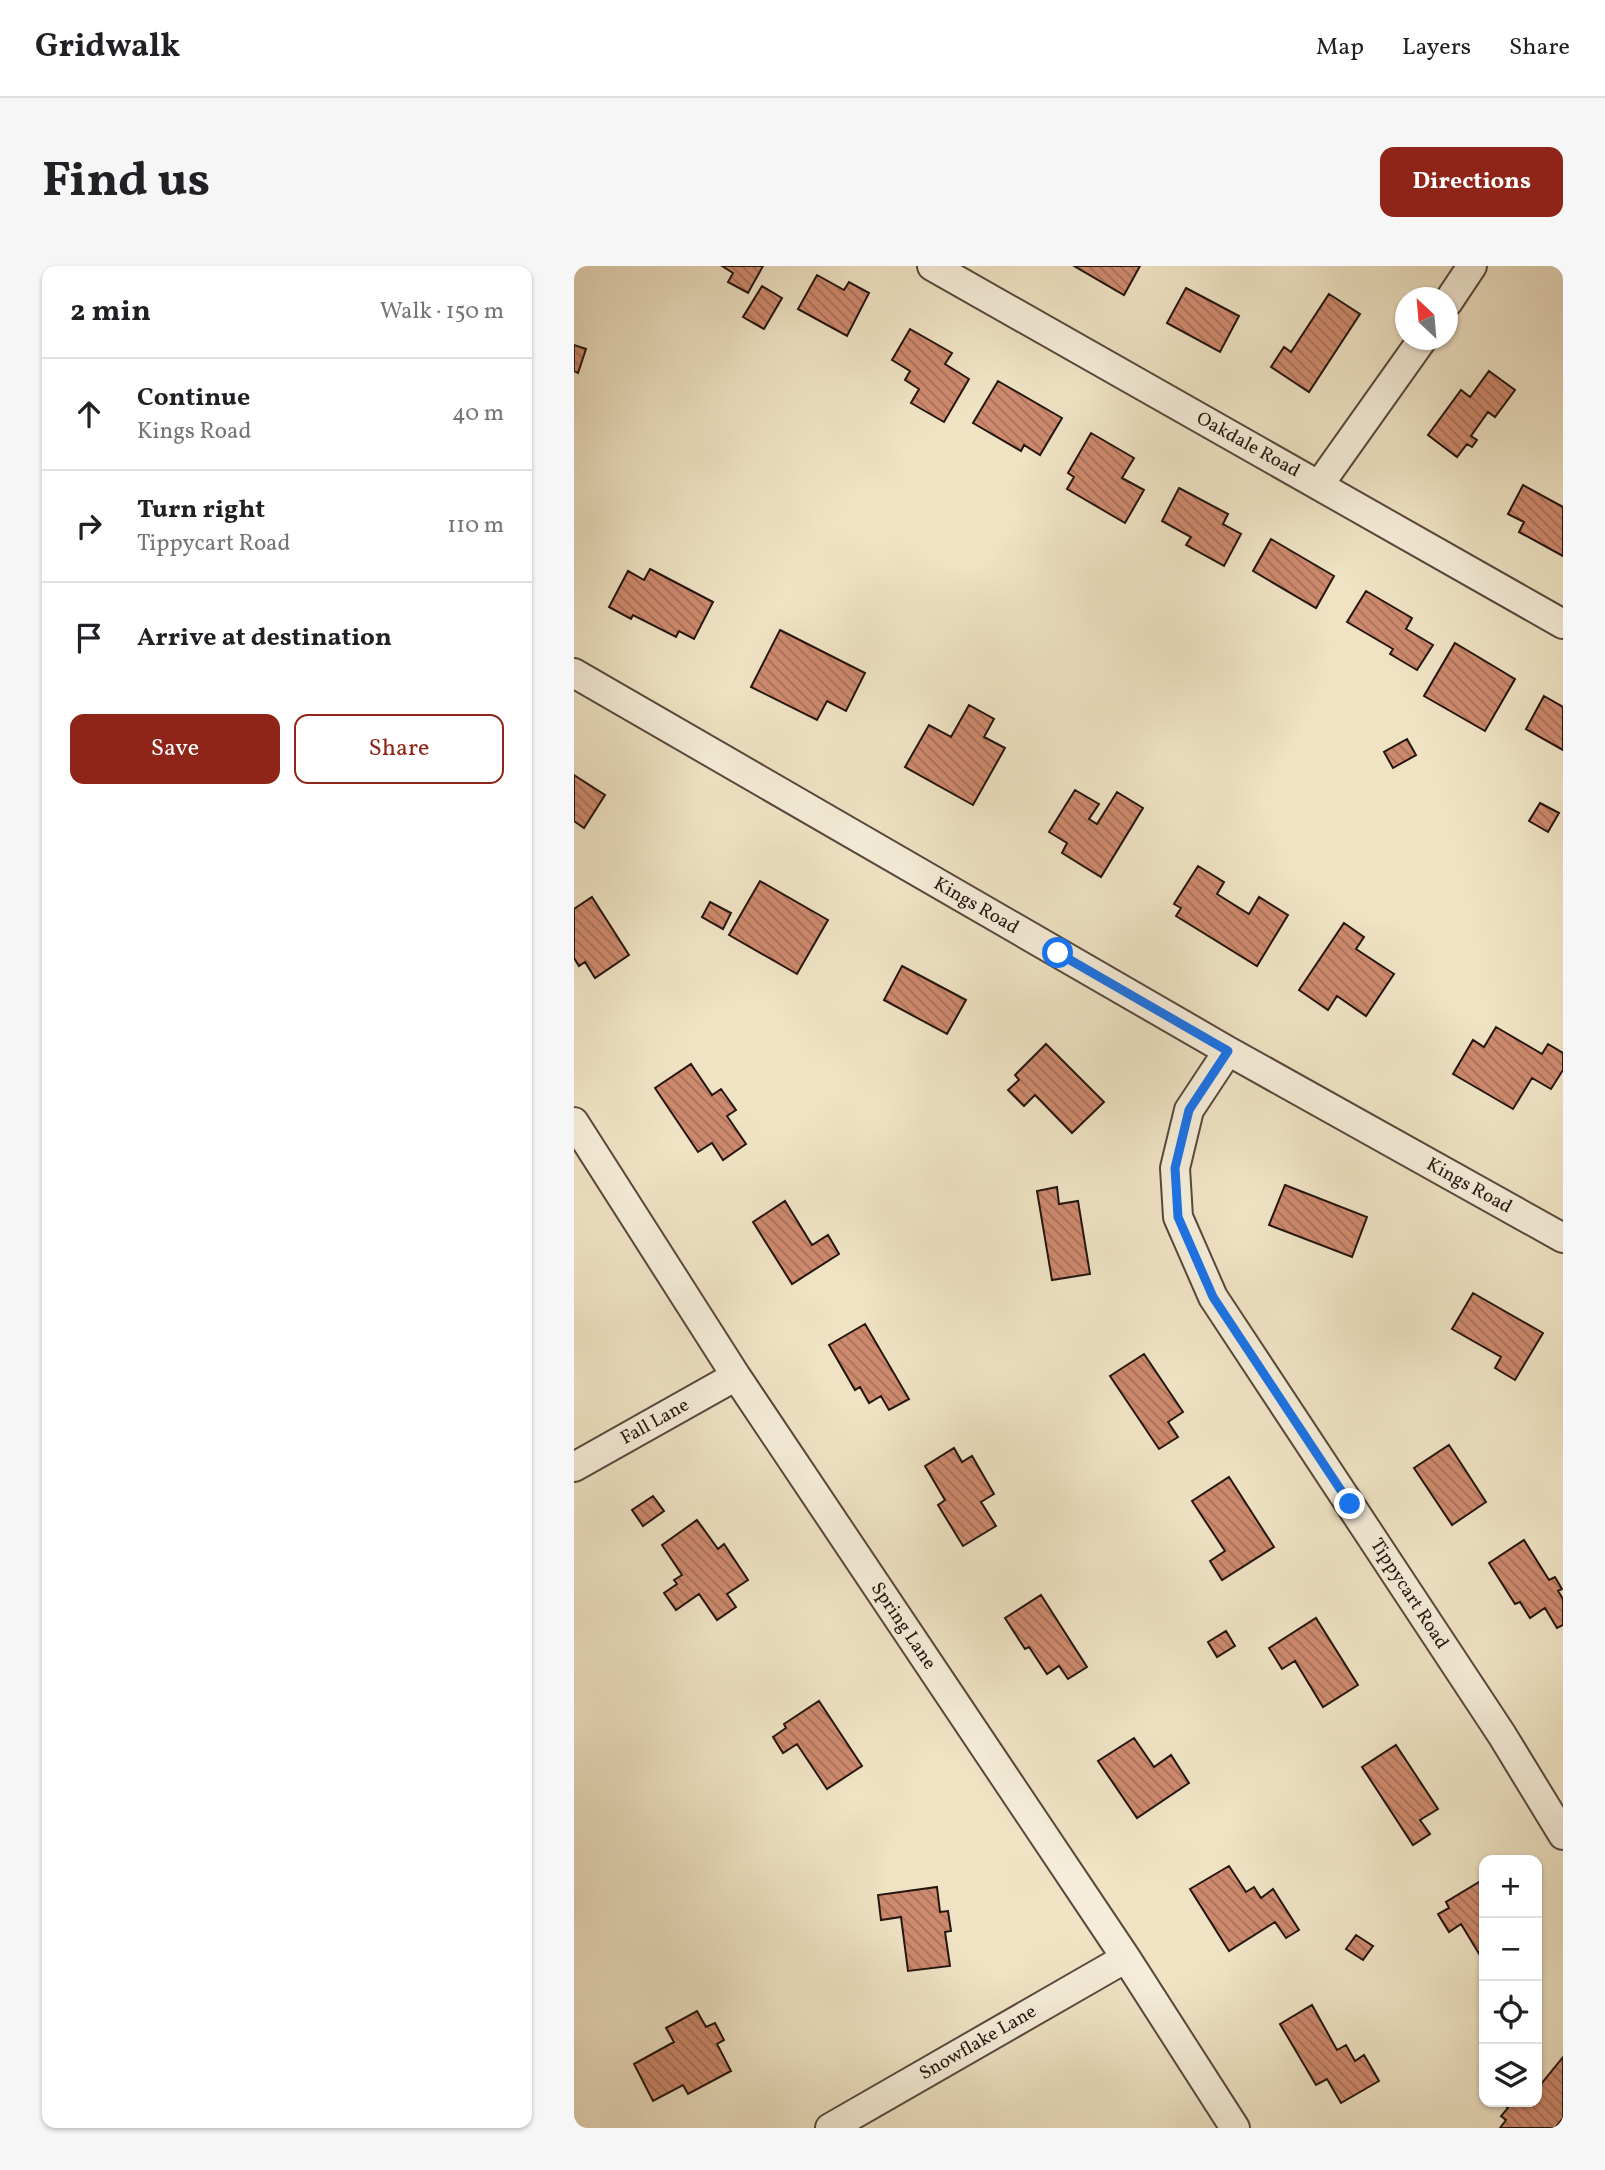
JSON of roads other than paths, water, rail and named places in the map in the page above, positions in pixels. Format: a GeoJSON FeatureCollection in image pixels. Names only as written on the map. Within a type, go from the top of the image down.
{"type":"FeatureCollection","features":[{"type":"Feature","properties":{"kind":"street","name":"Oakdale Road"},"geometry":{"type":"LineString","coordinates":[[932,266],[1563,624]]}},
{"type":"Feature","properties":{"kind":"street"},"geometry":{"type":"LineString","coordinates":[[1457,287],[1472,266]]}},
{"type":"Feature","properties":{"kind":"street"},"geometry":{"type":"LineString","coordinates":[[1319,485],[1415,350]]}},
{"type":"Feature","properties":{"kind":"street","name":"Kings Road"},"geometry":{"type":"LineString","coordinates":[[574,673],[1228,1051],[1563,1238]]}},
{"type":"Feature","properties":{"kind":"street","name":"Tippycart Road"},"geometry":{"type":"LineString","coordinates":[[1228,1051],[1189,1110],[1175,1168],[1178,1217],[1213,1297],[1502,1735],[1563,1835]]}},
{"type":"Feature","properties":{"kind":"street","name":"Spring Lane"},"geometry":{"type":"LineString","coordinates":[[574,1122],[736,1376],[1126,1958],[1235,2128]]}},
{"type":"Feature","properties":{"kind":"street","name":"Fall Lane"},"geometry":{"type":"LineString","coordinates":[[574,1467],[736,1376]]}},
{"type":"Feature","properties":{"kind":"street","name":"Snowflake Lane"},"geometry":{"type":"LineString","coordinates":[[830,2128],[1126,1958]]}}]}
